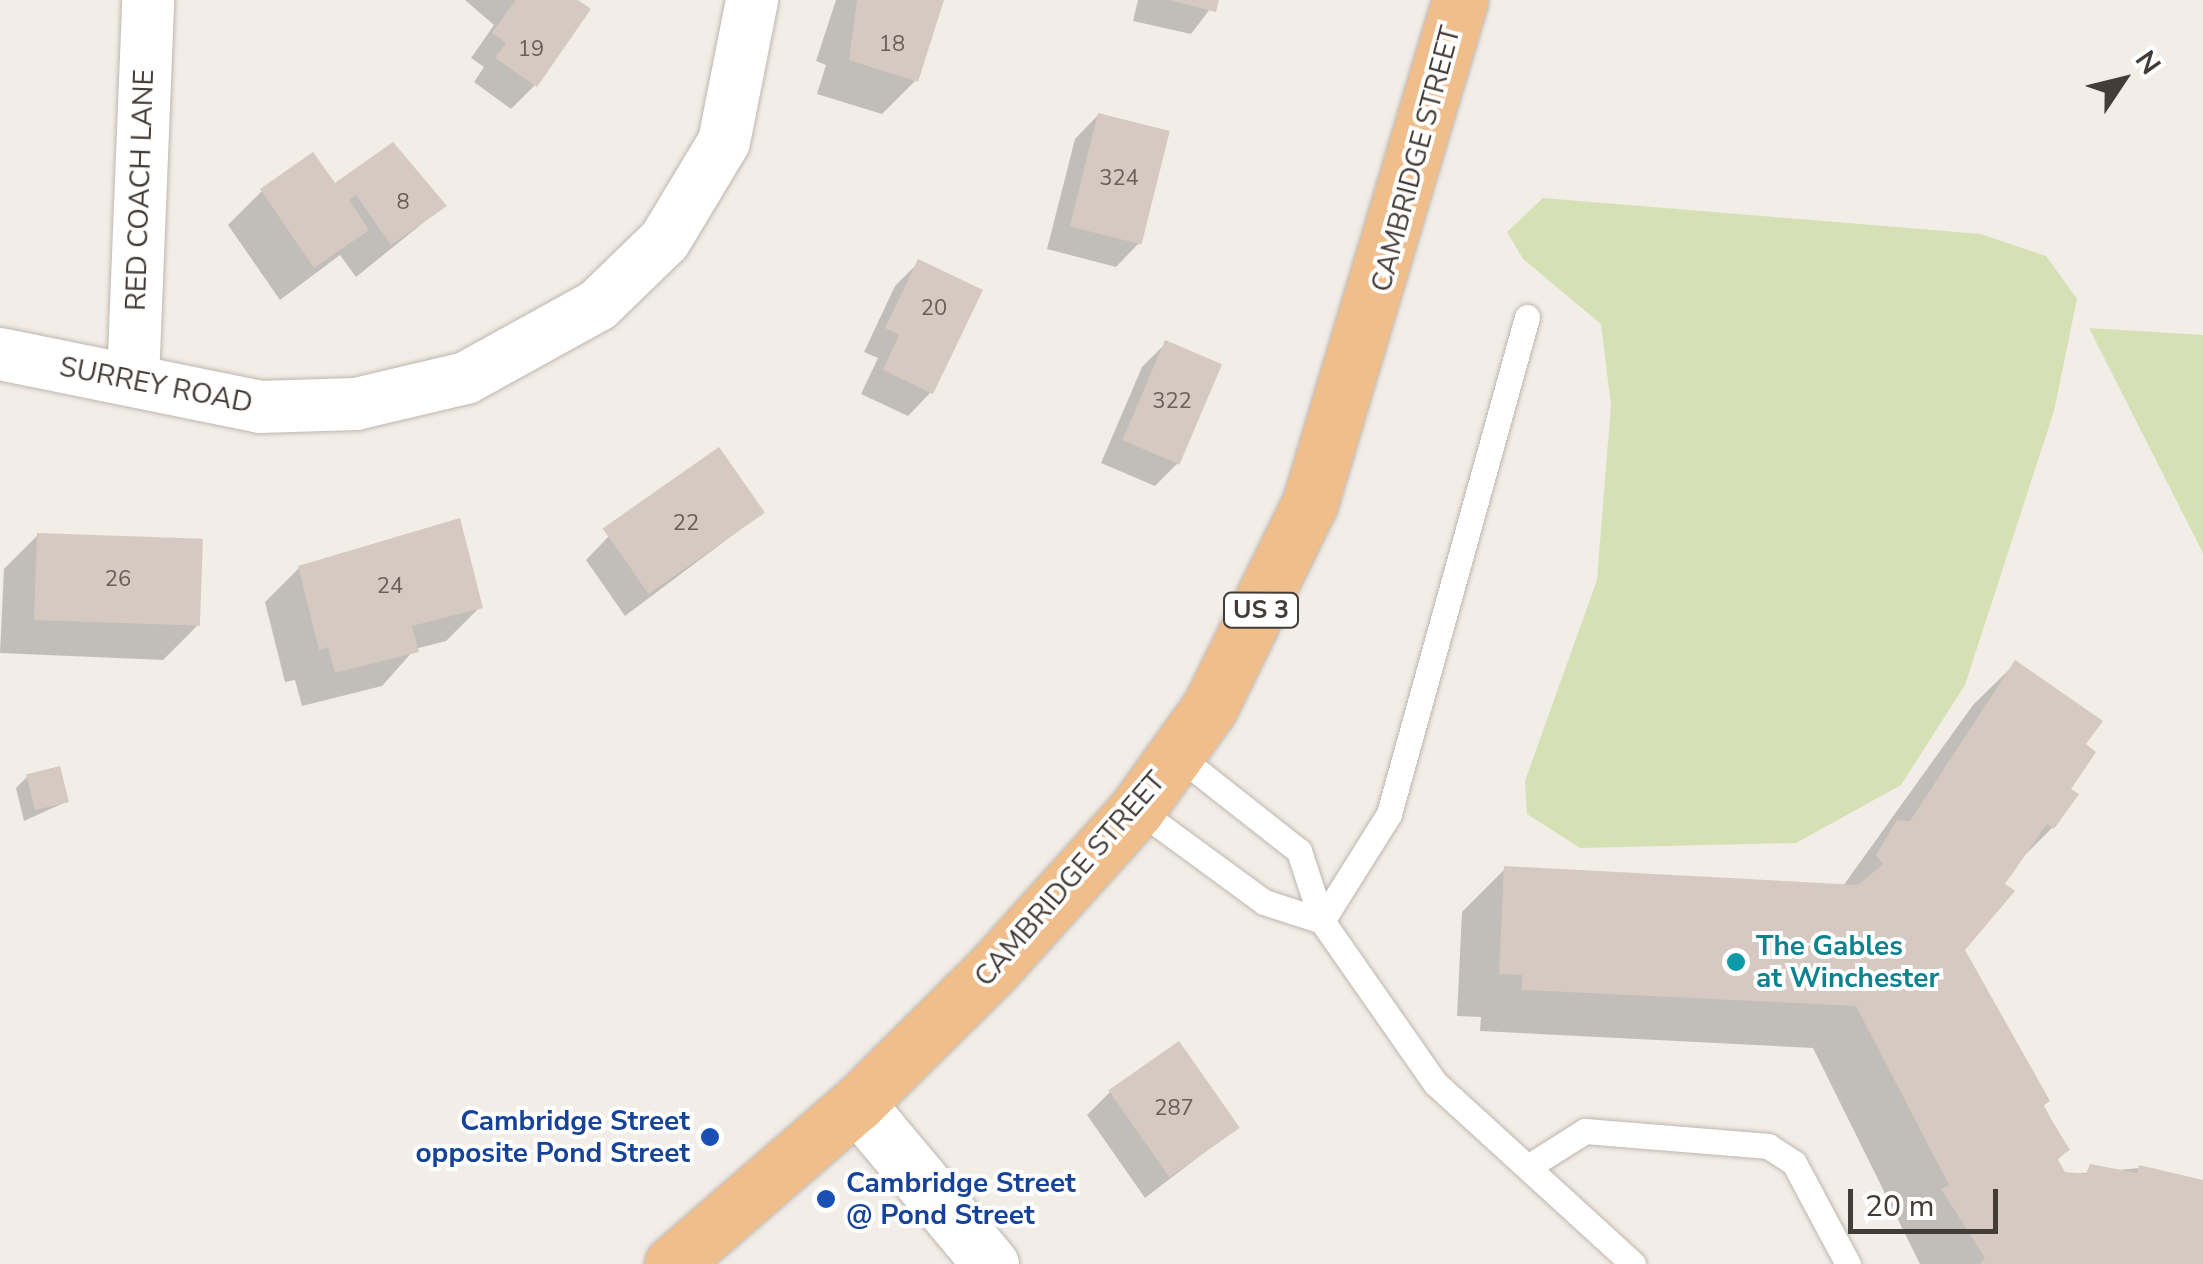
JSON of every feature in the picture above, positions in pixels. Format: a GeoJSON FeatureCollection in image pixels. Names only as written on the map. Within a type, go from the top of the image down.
{"type":"FeatureCollection","features":[{"type":"Feature","properties":{"kind":"highway","name":"CAMBRIDGE STREET"},"geometry":{"type":"LineString","coordinates":[[673,1264],[856,1104],[1137,809],[1178,755],[1238,658],[1310,503],[1460,0]]}},
{"type":"Feature","properties":{"kind":"street","name":"RED COACH LANE"},"geometry":{"type":"LineString","coordinates":[[133,380],[148,0]]}},
{"type":"Feature","properties":{"kind":"street","name":"SURREY ROAD"},"geometry":{"type":"LineString","coordinates":[[0,354],[260,407],[356,404],[466,378],[598,305],[665,240],[724,142],[752,0]]}},
{"type":"Feature","properties":{"kind":"street"},"geometry":{"type":"LineString","coordinates":[[856,1104],[991,1264]]}},
{"type":"Feature","properties":{"kind":"lane"},"geometry":{"type":"LineString","coordinates":[[1322,921],[1389,814],[1527,317]]}},
{"type":"Feature","properties":{"kind":"lane"},"geometry":{"type":"LineString","coordinates":[[1178,755],[1299,851],[1322,921],[1435,1082],[1531,1164],[1632,1264]]}},
{"type":"Feature","properties":{"kind":"lane"},"geometry":{"type":"LineString","coordinates":[[1137,809],[1264,902],[1322,921]]}},
{"type":"Feature","properties":{"kind":"lane"},"geometry":{"type":"LineString","coordinates":[[1531,1164],[1595,1131],[1768,1146],[1794,1163],[1848,1264]]}},
{"type":"Feature","properties":{"kind":"green space"},"geometry":{"type":"Polygon","coordinates":[[[1543,198],[1981,234],[2046,256],[2077,299],[2054,411],[1965,685],[1901,785],[1796,843],[1580,848],[1527,814],[1525,781],[1597,580],[1611,405],[1601,324],[1523,259],[1507,232],[1543,198]]]}},
{"type":"Feature","properties":{"kind":"green space"},"geometry":{"type":"Polygon","coordinates":[[[2089,328],[2203,335],[2203,553],[2089,328]]]}},
{"type":"Feature","properties":{"kind":"building"},"geometry":{"type":"Polygon","coordinates":[[[516,0],[578,0],[591,9],[537,87],[495,58],[506,43],[492,33],[516,0]]]}},
{"type":"Feature","properties":{"kind":"building"},"geometry":{"type":"Polygon","coordinates":[[[857,0],[944,0],[918,82],[849,60],[857,0]]]}},
{"type":"Feature","properties":{"kind":"building"},"geometry":{"type":"Polygon","coordinates":[[[1169,0],[1219,0],[1216,12],[1169,0]]]}},
{"type":"Feature","properties":{"kind":"building"},"geometry":{"type":"Polygon","coordinates":[[[1098,113],[1170,131],[1141,244],[1070,227],[1098,113]]]}},
{"type":"Feature","properties":{"kind":"building"},"geometry":{"type":"Polygon","coordinates":[[[393,142],[447,206],[391,245],[356,195],[349,200],[369,230],[314,268],[260,189],[313,152],[335,183],[393,142]]]}},
{"type":"Feature","properties":{"kind":"building"},"geometry":{"type":"Polygon","coordinates":[[[918,259],[983,290],[933,394],[883,370],[899,335],[885,328],[918,259]]]}},
{"type":"Feature","properties":{"kind":"building"},"geometry":{"type":"Polygon","coordinates":[[[1165,340],[1222,364],[1179,465],[1122,440],[1165,340]]]}},
{"type":"Feature","properties":{"kind":"building"},"geometry":{"type":"Polygon","coordinates":[[[719,447],[765,513],[649,594],[603,528],[719,447]]]}},
{"type":"Feature","properties":{"kind":"building"},"geometry":{"type":"Polygon","coordinates":[[[460,518],[483,608],[412,626],[419,652],[335,673],[328,647],[319,650],[298,566],[460,518]]]}},
{"type":"Feature","properties":{"kind":"building"},"geometry":{"type":"Polygon","coordinates":[[[37,533],[203,539],[200,626],[34,620],[37,533]]]}},
{"type":"Feature","properties":{"kind":"building","name":"The Gables at Winchester"},"geometry":{"type":"Polygon","coordinates":[[[2015,660],[2103,721],[2086,744],[2096,752],[2071,789],[2079,794],[2054,829],[2047,824],[2005,884],[2015,891],[1965,950],[2050,1101],[2043,1106],[2070,1150],[2057,1158],[2065,1172],[2086,1174],[2090,1164],[2137,1173],[2139,1165],[2203,1180],[2203,1264],[1980,1264],[1985,1258],[1941,1189],[1949,1185],[1856,1006],[1522,990],[1522,975],[1499,974],[1504,866],[1858,885],[1883,864],[1876,855],[1897,820],[1910,821],[2015,660]]]}},
{"type":"Feature","properties":{"kind":"building"},"geometry":{"type":"Polygon","coordinates":[[[60,766],[69,802],[35,810],[26,774],[60,766]]]}},
{"type":"Feature","properties":{"kind":"building"},"geometry":{"type":"Polygon","coordinates":[[[1179,1041],[1240,1128],[1169,1177],[1109,1090],[1179,1041]]]}},
{"type":"Feature","properties":{"kind":"place","name":"The Gables at Winchester"},"geometry":{"type":"Point","coordinates":[1736,962]}},
{"type":"Feature","properties":{"kind":"place","name":"Cambridge Street opposite Pond Street"},"geometry":{"type":"Point","coordinates":[710,1137]}},
{"type":"Feature","properties":{"kind":"place","name":"Cambridge Street @ Pond Street"},"geometry":{"type":"Point","coordinates":[826,1199]}}]}
